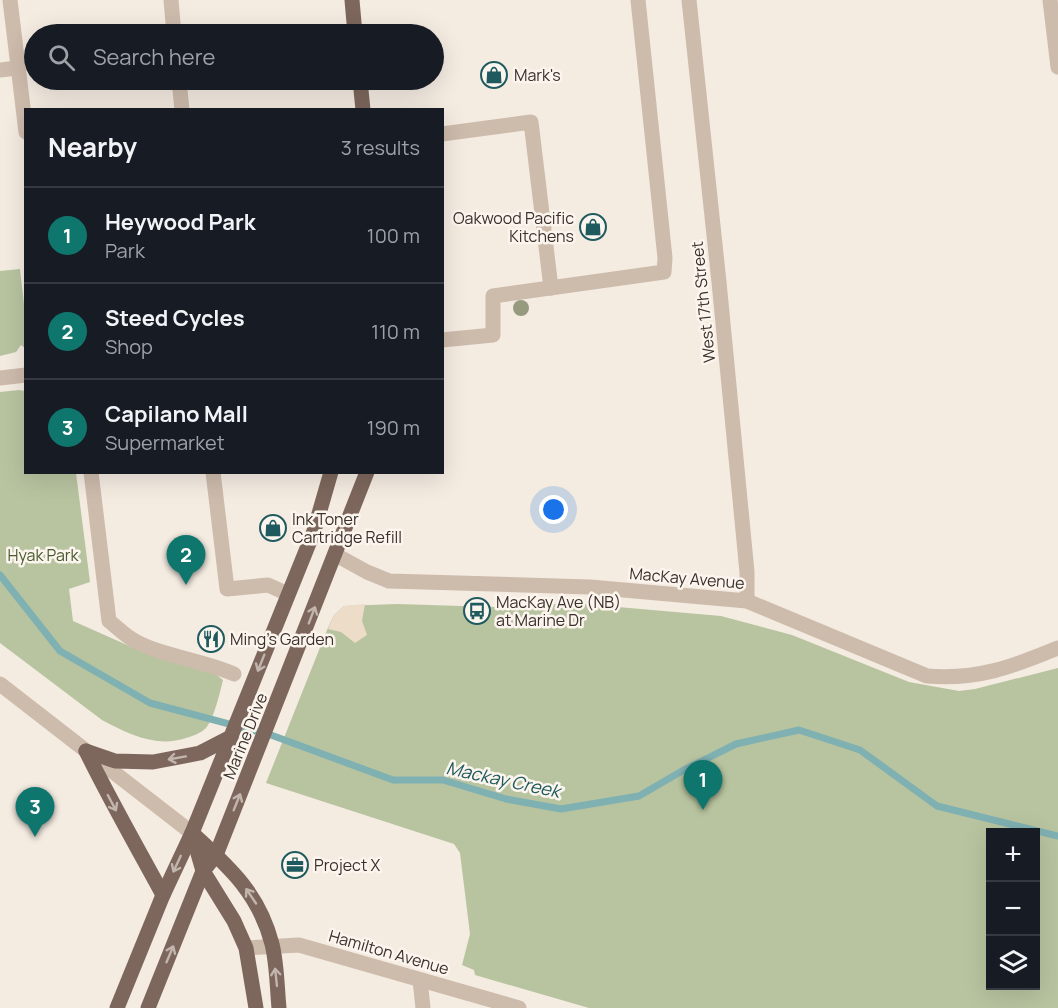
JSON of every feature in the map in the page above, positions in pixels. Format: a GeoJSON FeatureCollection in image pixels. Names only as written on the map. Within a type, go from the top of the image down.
{"type":"FeatureCollection","features":[{"type":"Feature","properties":{"kind":"main road"},"geometry":{"type":"LineString","coordinates":[[352,0],[354,24]]}},
{"type":"Feature","properties":{"kind":"main road"},"geometry":{"type":"LineString","coordinates":[[361,90],[363,108]]}},
{"type":"Feature","properties":{"kind":"main road","name":"Marine Drive"},"geometry":{"type":"LineString","coordinates":[[117,1008],[163,895],[192,832],[314,531],[330,474]]}},
{"type":"Feature","properties":{"kind":"main road","name":"Marine Drive"},"geometry":{"type":"LineString","coordinates":[[148,1008],[203,871],[216,855],[366,474]]}},
{"type":"Feature","properties":{"kind":"main road"},"geometry":{"type":"LineString","coordinates":[[86,751],[115,761],[153,762],[200,753],[231,737]]}},
{"type":"Feature","properties":{"kind":"main road"},"geometry":{"type":"LineString","coordinates":[[86,751],[114,808],[163,895]]}},
{"type":"Feature","properties":{"kind":"main road"},"geometry":{"type":"LineString","coordinates":[[192,832],[252,896],[264,918],[272,946],[279,1008]]}},
{"type":"Feature","properties":{"kind":"main road"},"geometry":{"type":"LineString","coordinates":[[192,832],[203,871],[234,921],[246,948],[256,1008]]}},
{"type":"Feature","properties":{"kind":"street"},"geometry":{"type":"LineString","coordinates":[[10,0],[24,118]]}},
{"type":"Feature","properties":{"kind":"street"},"geometry":{"type":"LineString","coordinates":[[171,0],[173,24]]}},
{"type":"Feature","properties":{"kind":"street"},"geometry":{"type":"LineString","coordinates":[[444,340],[493,335],[494,296],[664,272],[665,258],[638,0]]}},
{"type":"Feature","properties":{"kind":"street","name":"West 17th Street"},"geometry":{"type":"LineString","coordinates":[[689,0],[747,572],[747,601]]}},
{"type":"Feature","properties":{"kind":"street"},"geometry":{"type":"LineString","coordinates":[[1050,0],[1058,67]]}},
{"type":"Feature","properties":{"kind":"street"},"geometry":{"type":"LineString","coordinates":[[0,70],[17,68]]}},
{"type":"Feature","properties":{"kind":"street"},"geometry":{"type":"LineString","coordinates":[[180,90],[182,108]]}},
{"type":"Feature","properties":{"kind":"street"},"geometry":{"type":"LineString","coordinates":[[444,134],[531,122],[551,288]]}},
{"type":"Feature","properties":{"kind":"street"},"geometry":{"type":"LineString","coordinates":[[0,378],[24,375]]}},
{"type":"Feature","properties":{"kind":"street"},"geometry":{"type":"LineString","coordinates":[[91,474],[109,621],[133,641],[234,674]]}},
{"type":"Feature","properties":{"kind":"street"},"geometry":{"type":"LineString","coordinates":[[213,474],[227,589],[268,585],[288,594]]}},
{"type":"Feature","properties":{"kind":"street","name":"MacKay Avenue"},"geometry":{"type":"LineString","coordinates":[[336,555],[389,581],[590,587],[747,601],[927,676],[953,678],[976,676],[1023,662],[1058,648]]}},
{"type":"Feature","properties":{"kind":"street"},"geometry":{"type":"LineString","coordinates":[[0,684],[192,832]]}},
{"type":"Feature","properties":{"kind":"street","name":"Hamilton Avenue"},"geometry":{"type":"LineString","coordinates":[[246,948],[299,945],[519,1008]]}},
{"type":"Feature","properties":{"kind":"street"},"geometry":{"type":"LineString","coordinates":[[420,980],[423,1008]]}},
{"type":"Feature","properties":{"kind":"green space"},"geometry":{"type":"Polygon","coordinates":[[[20,269],[24,304],[24,347],[21,345],[16,352],[0,356],[0,271],[20,269]]]}},
{"type":"Feature","properties":{"kind":"green space","name":"Hyak Park"},"geometry":{"type":"Polygon","coordinates":[[[24,391],[24,474],[76,474],[90,582],[69,589],[73,621],[145,653],[210,670],[223,680],[212,718],[206,728],[199,733],[175,741],[164,741],[143,738],[122,730],[102,720],[0,643],[0,392],[24,391]]]}},
{"type":"Feature","properties":{"kind":"green space"},"geometry":{"type":"Polygon","coordinates":[[[572,603],[721,616],[792,635],[909,682],[959,691],[1058,668],[1058,1008],[589,1008],[475,975],[474,970],[462,965],[470,934],[460,853],[454,844],[266,783],[334,615],[344,606],[397,604],[494,607],[572,603]]]}},
{"type":"Feature","properties":{"kind":"shaded area"},"geometry":{"type":"Polygon","coordinates":[[[365,604],[362,621],[367,635],[355,643],[341,632],[328,629],[334,615],[344,606],[365,604]]]}},
{"type":"Feature","properties":{"kind":"waterway","name":"Mackay Creek"},"geometry":{"type":"LineString","coordinates":[[0,575],[60,651],[150,703],[271,735],[393,780],[443,780],[506,799],[561,809],[639,796],[736,744],[799,730],[860,750],[937,806],[1058,836]]}},
{"type":"Feature","properties":{"kind":"place","name":"Mark's"},"geometry":{"type":"Point","coordinates":[494,75]}},
{"type":"Feature","properties":{"kind":"place","name":"Oakwood Pacific Kitchens"},"geometry":{"type":"Point","coordinates":[593,227]}},
{"type":"Feature","properties":{"kind":"place","name":"Ink Toner Cartridge Refill"},"geometry":{"type":"Point","coordinates":[273,528]}},
{"type":"Feature","properties":{"kind":"place","name":"Steed Cycles"},"geometry":{"type":"Point","coordinates":[186,585]}},
{"type":"Feature","properties":{"kind":"place","name":"MacKay Ave (NB) at Marine Dr"},"geometry":{"type":"Point","coordinates":[477,611]}},
{"type":"Feature","properties":{"kind":"place","name":"Ming’s Garden"},"geometry":{"type":"Point","coordinates":[211,639]}},
{"type":"Feature","properties":{"kind":"place","name":"Heywood Park"},"geometry":{"type":"Point","coordinates":[703,810]}},
{"type":"Feature","properties":{"kind":"place","name":"Capilano Mall"},"geometry":{"type":"Point","coordinates":[35,837]}},
{"type":"Feature","properties":{"kind":"place","name":"Project X"},"geometry":{"type":"Point","coordinates":[295,865]}}]}
